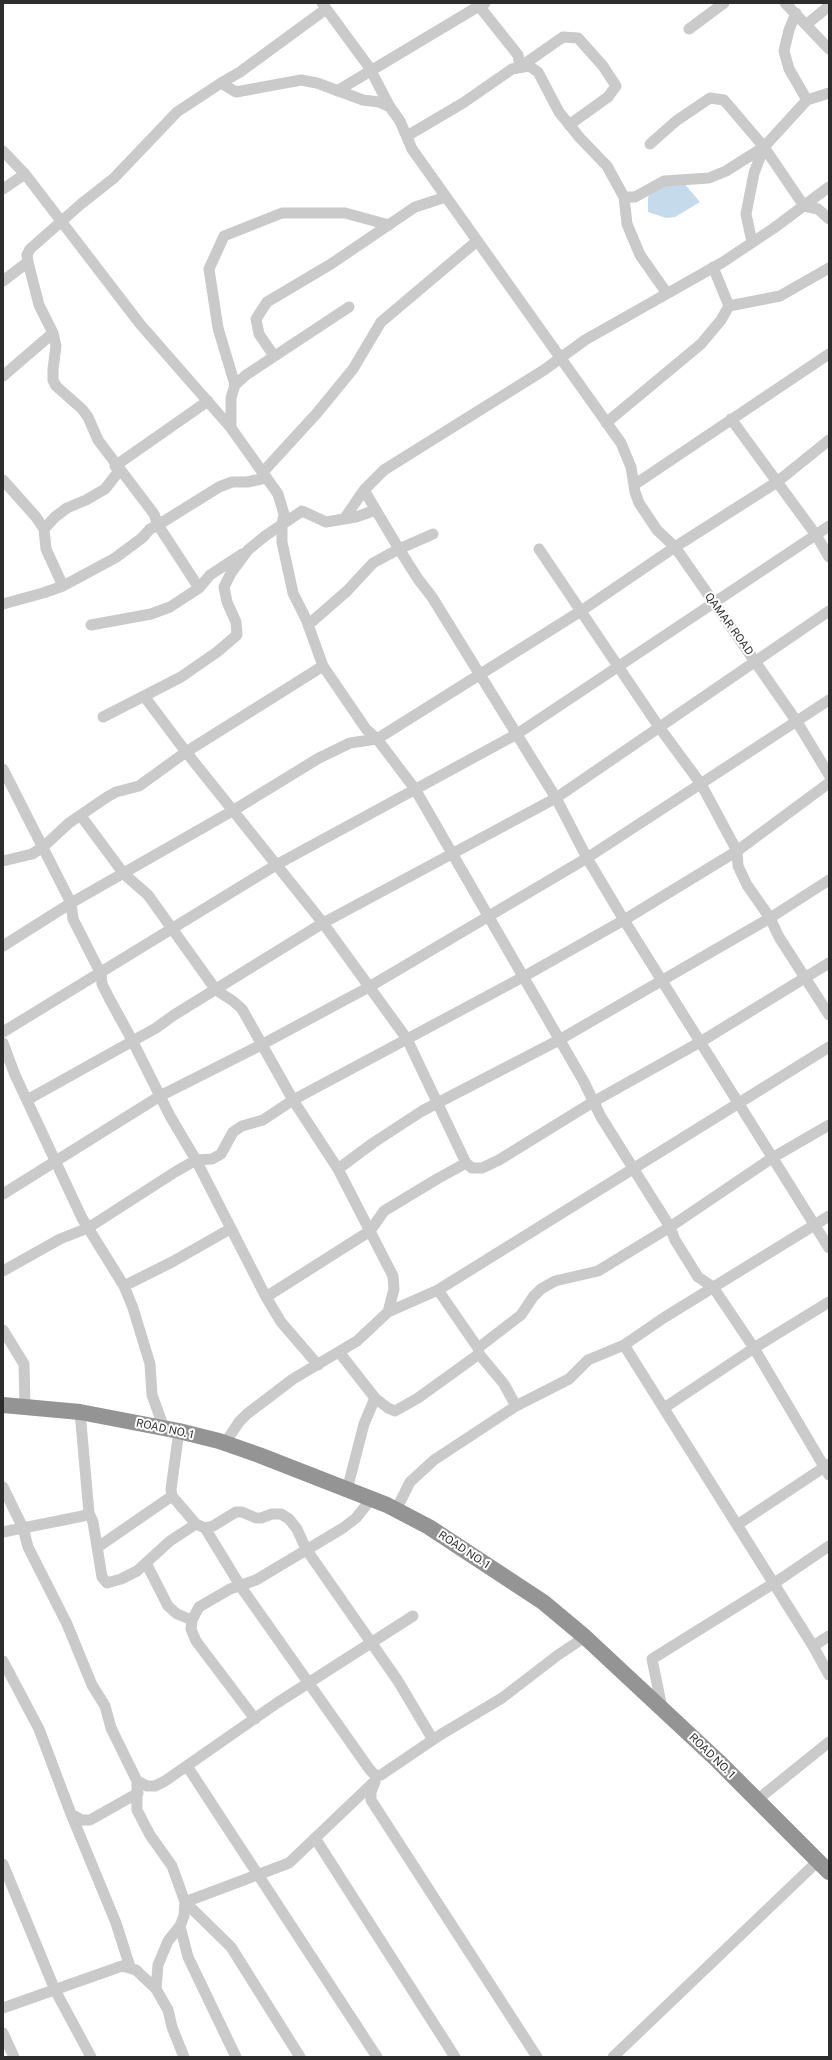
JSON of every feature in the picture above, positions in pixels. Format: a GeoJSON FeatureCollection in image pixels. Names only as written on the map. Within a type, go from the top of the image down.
{"type":"FeatureCollection","features":[{"type":"Feature","properties":{"kind":"highway","name":"ROAD NO. 1"},"geometry":{"type":"LineString","coordinates":[[3,1405],[80,1412],[172,1430],[225,1443],[260,1455],[371,1499],[429,1527],[543,1602],[585,1637],[662,1708],[826,1869]]}},
{"type":"Feature","properties":{"kind":"street"},"geometry":{"type":"LineString","coordinates":[[689,29],[724,3]]}},
{"type":"Feature","properties":{"kind":"street"},"geometry":{"type":"LineString","coordinates":[[785,3],[807,24],[829,49]]}},
{"type":"Feature","properties":{"kind":"street"},"geometry":{"type":"LineString","coordinates":[[337,91],[372,72],[480,4],[518,55],[520,67]]}},
{"type":"Feature","properties":{"kind":"street"},"geometry":{"type":"LineString","coordinates":[[199,588],[158,525],[154,514],[117,468],[98,440],[82,409],[56,386],[53,380],[56,346],[53,333],[39,305],[28,262],[28,255],[30,249],[114,178],[177,112],[240,72],[324,6]]}},
{"type":"Feature","properties":{"kind":"street","name":"QAMAR ROAD"},"geometry":{"type":"LineString","coordinates":[[324,6],[372,72],[407,136],[412,149],[621,444],[634,480],[639,503],[657,530],[675,547],[797,722],[829,775]]}},
{"type":"Feature","properties":{"kind":"street"},"geometry":{"type":"LineString","coordinates":[[807,24],[829,6]]}},
{"type":"Feature","properties":{"kind":"street"},"geometry":{"type":"LineString","coordinates":[[796,13],[789,30],[784,51],[789,69],[807,100]]}},
{"type":"Feature","properties":{"kind":"street"},"geometry":{"type":"LineString","coordinates":[[520,67],[563,37],[578,38],[603,66],[616,86],[608,97],[570,125]]}},
{"type":"Feature","properties":{"kind":"street"},"geometry":{"type":"LineString","coordinates":[[407,136],[463,103],[512,69],[529,66],[538,72],[559,112],[607,166],[624,197],[627,224],[640,255],[666,292]]}},
{"type":"Feature","properties":{"kind":"street"},"geometry":{"type":"LineString","coordinates":[[221,83],[236,92],[301,80],[317,83],[363,100],[379,102],[390,107]]}},
{"type":"Feature","properties":{"kind":"street"},"geometry":{"type":"LineString","coordinates":[[624,197],[635,197],[664,181],[709,178],[726,171],[764,147],[807,100],[829,93]]}},
{"type":"Feature","properties":{"kind":"street"},"geometry":{"type":"LineString","coordinates":[[650,144],[676,121],[710,98],[724,100],[764,147],[804,206],[818,209],[829,219]]}},
{"type":"Feature","properties":{"kind":"street"},"geometry":{"type":"LineString","coordinates":[[752,242],[746,214],[754,173],[764,147]]}},
{"type":"Feature","properties":{"kind":"street"},"geometry":{"type":"LineString","coordinates":[[3,151],[25,174],[140,324],[232,428],[278,494],[284,514],[282,524],[282,542],[293,593],[308,625],[323,666],[366,729],[377,739],[415,789],[584,1082],[593,1102],[632,1168],[670,1227],[675,1240],[704,1283],[713,1287],[754,1348],[827,1469],[737,1525]]}},
{"type":"Feature","properties":{"kind":"street"},"geometry":{"type":"LineString","coordinates":[[3,188],[25,174]]}},
{"type":"Feature","properties":{"kind":"street"},"geometry":{"type":"LineString","coordinates":[[344,519],[364,490],[384,470],[560,358],[585,340],[666,292],[713,267],[752,242],[829,187]]}},
{"type":"Feature","properties":{"kind":"street"},"geometry":{"type":"LineString","coordinates":[[274,356],[260,334],[256,319],[267,302],[331,264],[415,207],[446,197]]}},
{"type":"Feature","properties":{"kind":"street"},"geometry":{"type":"LineString","coordinates":[[232,428],[231,398],[234,385],[218,328],[209,269],[224,236],[282,213],[345,213],[390,224]]}},
{"type":"Feature","properties":{"kind":"street"},"geometry":{"type":"LineString","coordinates":[[3,604],[44,593],[63,586],[115,558],[142,538],[150,529],[219,487],[232,482],[247,482],[264,475],[353,369],[381,322],[477,241]]}},
{"type":"Feature","properties":{"kind":"street"},"geometry":{"type":"LineString","coordinates":[[3,281],[28,262]]}},
{"type":"Feature","properties":{"kind":"street"},"geometry":{"type":"LineString","coordinates":[[713,267],[729,306]]}},
{"type":"Feature","properties":{"kind":"street"},"geometry":{"type":"LineString","coordinates":[[606,423],[700,344],[721,320],[729,306],[780,296],[829,268]]}},
{"type":"Feature","properties":{"kind":"street"},"geometry":{"type":"LineString","coordinates":[[234,385],[274,356],[349,307]]}},
{"type":"Feature","properties":{"kind":"street"},"geometry":{"type":"LineString","coordinates":[[3,376],[53,333]]}},
{"type":"Feature","properties":{"kind":"street"},"geometry":{"type":"LineString","coordinates":[[634,480],[829,354]]}},
{"type":"Feature","properties":{"kind":"street"},"geometry":{"type":"LineString","coordinates":[[44,529],[55,517],[67,508],[86,500],[105,488],[117,468],[208,401]]}},
{"type":"Feature","properties":{"kind":"street"},"geometry":{"type":"LineString","coordinates":[[731,418],[816,536],[829,557]]}},
{"type":"Feature","properties":{"kind":"street"},"geometry":{"type":"LineString","coordinates":[[3,946],[71,903],[234,810],[339,747],[350,742],[377,739],[581,611],[675,547],[777,482],[829,440]]}},
{"type":"Feature","properties":{"kind":"street"},"geometry":{"type":"LineString","coordinates":[[3,480],[36,517],[44,529],[46,549],[63,586]]}},
{"type":"Feature","properties":{"kind":"street"},"geometry":{"type":"LineString","coordinates":[[364,490],[399,549],[418,579],[432,597],[556,798],[587,858],[624,920],[702,1041],[772,1158],[829,1248]]}},
{"type":"Feature","properties":{"kind":"street"},"geometry":{"type":"LineString","coordinates":[[90,625],[151,614],[170,607],[199,588],[210,575],[302,511],[326,522],[344,519],[376,510]]}},
{"type":"Feature","properties":{"kind":"street"},"geometry":{"type":"LineString","coordinates":[[3,1032],[101,974],[276,865],[517,734],[619,668],[829,526]]}},
{"type":"Feature","properties":{"kind":"street"},"geometry":{"type":"LineString","coordinates":[[308,625],[347,591],[373,563],[399,549],[433,534]]}},
{"type":"Feature","properties":{"kind":"street"},"geometry":{"type":"LineString","coordinates":[[539,549],[659,727],[701,784],[738,851],[738,866],[743,878],[770,918],[779,937],[829,1015]]}},
{"type":"Feature","properties":{"kind":"street"},"geometry":{"type":"LineString","coordinates":[[103,717],[181,678],[217,652],[237,635],[236,622],[227,602],[224,587],[231,573],[248,550]]}},
{"type":"Feature","properties":{"kind":"street"},"geometry":{"type":"LineString","coordinates":[[27,1100],[132,1040],[156,1028],[174,1015],[323,923],[556,798],[659,727],[756,663],[829,611]]}},
{"type":"Feature","properties":{"kind":"street"},"geometry":{"type":"LineString","coordinates":[[3,861],[32,854],[43,847],[61,830],[116,792],[139,786],[186,752],[323,666]]}},
{"type":"Feature","properties":{"kind":"street"},"geometry":{"type":"LineString","coordinates":[[144,696],[186,752],[323,923],[407,1039],[466,1163],[472,1168],[482,1168],[499,1160],[593,1102],[702,1041],[829,963]]}},
{"type":"Feature","properties":{"kind":"street"},"geometry":{"type":"LineString","coordinates":[[3,1194],[160,1096],[261,1045],[369,987],[587,858],[829,700]]}},
{"type":"Feature","properties":{"kind":"street"},"geometry":{"type":"LineString","coordinates":[[3,769],[6,783],[43,847],[71,903],[73,919],[101,974],[105,991],[160,1096],[196,1160],[230,1229],[281,1322],[318,1365]]}},
{"type":"Feature","properties":{"kind":"street"},"geometry":{"type":"LineString","coordinates":[[3,1271],[60,1239],[88,1228],[196,1160],[212,1159],[218,1156],[225,1148],[233,1132],[242,1126],[263,1120],[293,1100],[523,978],[624,920],[738,851],[829,782]]}},
{"type":"Feature","properties":{"kind":"street"},"geometry":{"type":"LineString","coordinates":[[81,816],[124,874],[148,895],[216,990],[242,1009],[293,1100],[338,1169],[393,1276],[394,1289],[388,1312]]}},
{"type":"Feature","properties":{"kind":"street"},"geometry":{"type":"LineString","coordinates":[[338,1169],[403,1123],[437,1103],[559,1040],[663,981],[770,918],[829,880]]}},
{"type":"Feature","properties":{"kind":"street"},"geometry":{"type":"LineString","coordinates":[[3,1043],[27,1100],[88,1228],[124,1286],[137,1319],[150,1364],[152,1395],[172,1430],[172,1496],[201,1526],[241,1587],[376,1779]]}},
{"type":"Feature","properties":{"kind":"street"},"geometry":{"type":"LineString","coordinates":[[225,1443],[239,1422],[247,1414],[293,1379],[357,1341],[388,1312],[438,1290],[632,1168],[739,1104],[829,1047]]}},
{"type":"Feature","properties":{"kind":"street"},"geometry":{"type":"LineString","coordinates":[[339,1352],[375,1398],[388,1408],[395,1411],[403,1407],[478,1351],[521,1315],[533,1296],[541,1289],[555,1281],[598,1271],[670,1227],[772,1158],[829,1125]]}},
{"type":"Feature","properties":{"kind":"street"},"geometry":{"type":"LineString","coordinates":[[266,1297],[370,1231],[380,1215],[390,1208],[466,1163]]}},
{"type":"Feature","properties":{"kind":"street"},"geometry":{"type":"LineString","coordinates":[[396,1510],[410,1482],[434,1460],[516,1406],[569,1379],[588,1360],[599,1354],[624,1345],[713,1287],[829,1216]]}},
{"type":"Feature","properties":{"kind":"street"},"geometry":{"type":"LineString","coordinates":[[124,1286],[172,1262],[230,1229]]}},
{"type":"Feature","properties":{"kind":"street"},"geometry":{"type":"LineString","coordinates":[[438,1290],[478,1351],[504,1384],[516,1406]]}},
{"type":"Feature","properties":{"kind":"street"},"geometry":{"type":"LineString","coordinates":[[664,1408],[754,1348],[829,1302]]}},
{"type":"Feature","properties":{"kind":"street"},"geometry":{"type":"LineString","coordinates":[[3,1330],[24,1364],[25,1406]]}},
{"type":"Feature","properties":{"kind":"street"},"geometry":{"type":"LineString","coordinates":[[624,1345],[737,1525],[772,1584],[813,1646],[829,1675]]}},
{"type":"Feature","properties":{"kind":"street"},"geometry":{"type":"LineString","coordinates":[[346,1490],[364,1424],[375,1398]]}},
{"type":"Feature","properties":{"kind":"street"},"geometry":{"type":"LineString","coordinates":[[80,1412],[89,1513],[93,1522],[102,1577],[107,1583],[121,1579],[146,1563],[170,1541],[201,1526],[213,1526],[236,1512],[242,1512],[261,1518],[272,1514],[281,1514],[289,1518],[297,1529],[306,1548],[372,1642],[433,1740]]}},
{"type":"Feature","properties":{"kind":"street"},"geometry":{"type":"LineString","coordinates":[[3,1487],[23,1528],[28,1547],[67,1624],[92,1684],[105,1706],[111,1728],[137,1781],[138,1810],[150,1835],[172,1866],[185,1902],[184,1916],[180,1926],[168,1941],[158,1965],[156,1989]]}},
{"type":"Feature","properties":{"kind":"street"},"geometry":{"type":"LineString","coordinates":[[98,1547],[172,1496]]}},
{"type":"Feature","properties":{"kind":"street"},"geometry":{"type":"LineString","coordinates":[[255,1719],[196,1641],[191,1629],[192,1620],[199,1608],[230,1589],[241,1587],[273,1571],[306,1548],[343,1528],[356,1518],[371,1499]]}},
{"type":"Feature","properties":{"kind":"street"},"geometry":{"type":"LineString","coordinates":[[3,1532],[83,1516],[89,1513]]}},
{"type":"Feature","properties":{"kind":"street"},"geometry":{"type":"LineString","coordinates":[[662,1708],[652,1659],[772,1584],[829,1546]]}},
{"type":"Feature","properties":{"kind":"street"},"geometry":{"type":"LineString","coordinates":[[146,1563],[168,1606],[177,1614],[192,1620]]}},
{"type":"Feature","properties":{"kind":"street"},"geometry":{"type":"LineString","coordinates":[[137,1781],[147,1786],[155,1786],[165,1781],[309,1682],[413,1616]]}},
{"type":"Feature","properties":{"kind":"street"},"geometry":{"type":"LineString","coordinates":[[813,1646],[829,1636]]}},
{"type":"Feature","properties":{"kind":"street"},"geometry":{"type":"LineString","coordinates":[[185,1902],[289,1863],[381,1775],[433,1740],[502,1698],[558,1655],[585,1637]]}},
{"type":"Feature","properties":{"kind":"street"},"geometry":{"type":"LineString","coordinates":[[3,1661],[39,1729],[71,1814],[116,1923],[130,1967]]}},
{"type":"Feature","properties":{"kind":"street"},"geometry":{"type":"LineString","coordinates":[[757,1800],[829,1742]]}},
{"type":"Feature","properties":{"kind":"street"},"geometry":{"type":"LineString","coordinates":[[187,1766],[377,2057]]}},
{"type":"Feature","properties":{"kind":"street"},"geometry":{"type":"LineString","coordinates":[[376,1779],[371,1792],[371,1800],[537,2057]]}},
{"type":"Feature","properties":{"kind":"street"},"geometry":{"type":"LineString","coordinates":[[71,1814],[82,1820],[90,1820],[138,1793]]}},
{"type":"Feature","properties":{"kind":"street"},"geometry":{"type":"LineString","coordinates":[[315,1838],[454,2057]]}},
{"type":"Feature","properties":{"kind":"street"},"geometry":{"type":"LineString","coordinates":[[3,1864],[55,1990],[91,2057]]}},
{"type":"Feature","properties":{"kind":"street"},"geometry":{"type":"LineString","coordinates":[[613,2057],[826,1869]]}},
{"type":"Feature","properties":{"kind":"street"},"geometry":{"type":"LineString","coordinates":[[185,1902],[231,1947],[300,2057]]}},
{"type":"Feature","properties":{"kind":"street"},"geometry":{"type":"LineString","coordinates":[[180,1926],[188,1957],[236,2057]]}},
{"type":"Feature","properties":{"kind":"street"},"geometry":{"type":"LineString","coordinates":[[4,2010],[122,1966],[130,1967],[136,1970],[156,1989],[168,2010],[172,2027],[184,2057]]}},
{"type":"Feature","properties":{"kind":"street"},"geometry":{"type":"LineString","coordinates":[[3,2033],[14,2057]]}},
{"type":"Feature","properties":{"kind":"water"},"geometry":{"type":"Polygon","coordinates":[[[682,181],[700,202],[675,217],[666,218],[648,212],[648,198],[650,192],[657,186],[682,181]]]}}]}
